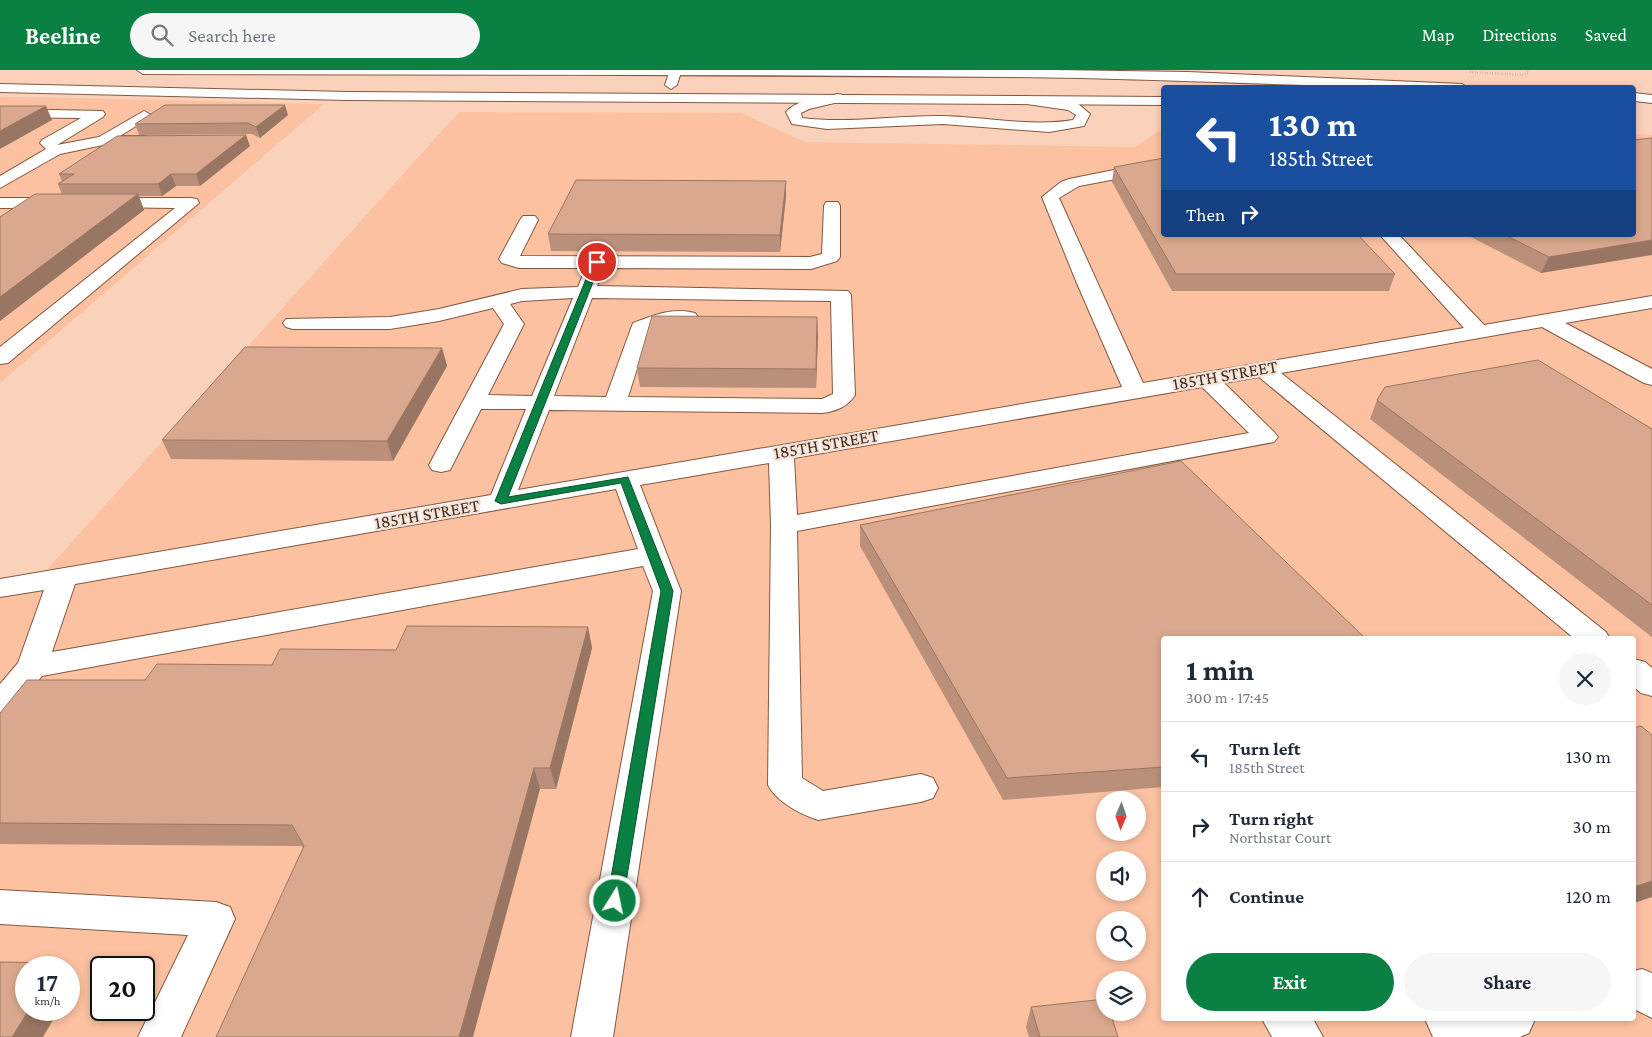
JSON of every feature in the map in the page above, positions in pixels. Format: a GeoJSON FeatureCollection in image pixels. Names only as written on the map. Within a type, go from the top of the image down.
{"type":"FeatureCollection","features":[{"type":"Feature","properties":{"kind":"main road"},"geometry":{"type":"LineString","coordinates":[[143,70],[1188,76],[1394,85]]}},
{"type":"Feature","properties":{"kind":"main road"},"geometry":{"type":"LineString","coordinates":[[671,85],[675,72]]}},
{"type":"Feature","properties":{"kind":"main road"},"geometry":{"type":"LineString","coordinates":[[0,81],[1161,88]]}},
{"type":"Feature","properties":{"kind":"main road"},"geometry":{"type":"LineString","coordinates":[[0,88],[357,96],[1161,101]]}},
{"type":"Feature","properties":{"kind":"main road"},"geometry":{"type":"LineString","coordinates":[[1636,97],[1652,99]]}},
{"type":"Feature","properties":{"kind":"main road"},"geometry":{"type":"LineString","coordinates":[[838,98],[804,106],[793,112],[797,121],[803,127],[898,136]]}},
{"type":"Feature","properties":{"kind":"main road"},"geometry":{"type":"LineString","coordinates":[[974,137],[1095,119],[1072,106],[1024,99]]}},
{"type":"Feature","properties":{"kind":"main road"},"geometry":{"type":"LineString","coordinates":[[797,121],[827,125],[943,120],[1049,128],[1079,123],[1083,114],[1072,106]]}},
{"type":"Feature","properties":{"kind":"main road"},"geometry":{"type":"LineString","coordinates":[[1636,110],[1652,112]]}},
{"type":"Feature","properties":{"kind":"main road"},"geometry":{"type":"LineString","coordinates":[[0,113],[98,114],[47,143],[48,154]]}},
{"type":"Feature","properties":{"kind":"main road"},"geometry":{"type":"LineString","coordinates":[[103,141],[144,115]]}},
{"type":"Feature","properties":{"kind":"main road"},"geometry":{"type":"LineString","coordinates":[[0,184],[48,154],[103,141],[163,140]]}},
{"type":"Feature","properties":{"kind":"main road"},"geometry":{"type":"LineString","coordinates":[[48,154],[94,158]]}},
{"type":"Feature","properties":{"kind":"main road"},"geometry":{"type":"LineString","coordinates":[[1135,390],[1085,281],[1050,197],[1067,185],[1075,182],[1161,166]]}},
{"type":"Feature","properties":{"kind":"main road"},"geometry":{"type":"LineString","coordinates":[[0,203],[191,203],[0,358]]}},
{"type":"Feature","properties":{"kind":"main road"},"geometry":{"type":"LineString","coordinates":[[0,220],[26,203]]}},
{"type":"Feature","properties":{"kind":"main road"},"geometry":{"type":"LineString","coordinates":[[529,220],[508,259],[518,262],[811,263],[831,257],[832,206]]}},
{"type":"Feature","properties":{"kind":"main road"},"geometry":{"type":"LineString","coordinates":[[1391,237],[1478,331]]}},
{"type":"Feature","properties":{"kind":"main road"},"geometry":{"type":"LineString","coordinates":[[501,501],[597,262]]}},
{"type":"Feature","properties":{"kind":"main road"},"geometry":{"type":"LineString","coordinates":[[293,323],[390,323],[439,315],[522,295],[584,292],[841,295],[834,319],[844,395],[832,404],[473,402]]}},
{"type":"Feature","properties":{"kind":"main road"},"geometry":{"type":"LineString","coordinates":[[666,317],[673,293]]}},
{"type":"Feature","properties":{"kind":"main road"},"geometry":{"type":"LineString","coordinates":[[441,465],[514,324],[498,301]]}},
{"type":"Feature","properties":{"kind":"main road","name":"185TH STREET"},"geometry":{"type":"LineString","coordinates":[[0,588],[1652,302]]}},
{"type":"Feature","properties":{"kind":"main road"},"geometry":{"type":"LineString","coordinates":[[614,403],[640,327],[666,317],[705,318]]}},
{"type":"Feature","properties":{"kind":"main road"},"geometry":{"type":"LineString","coordinates":[[1544,320],[1652,378]]}},
{"type":"Feature","properties":{"kind":"main road"},"geometry":{"type":"LineString","coordinates":[[1262,368],[1591,636]]}},
{"type":"Feature","properties":{"kind":"main road"},"geometry":{"type":"LineString","coordinates":[[784,525],[1266,437],[1206,378]]}},
{"type":"Feature","properties":{"kind":"main road"},"geometry":{"type":"LineString","coordinates":[[781,452],[784,525],[785,785],[818,806],[921,788]]}},
{"type":"Feature","properties":{"kind":"main road"},"geometry":{"type":"LineString","coordinates":[[592,1037],[667,591],[625,480]]}},
{"type":"Feature","properties":{"kind":"main road"},"geometry":{"type":"LineString","coordinates":[[32,667],[654,555]]}},
{"type":"Feature","properties":{"kind":"main road"},"geometry":{"type":"LineString","coordinates":[[0,706],[32,667],[63,578]]}},
{"type":"Feature","properties":{"kind":"main road"},"geometry":{"type":"LineString","coordinates":[[1636,672],[1652,685]]}},
{"type":"Feature","properties":{"kind":"main road"},"geometry":{"type":"LineString","coordinates":[[0,907],[216,919],[159,1037]]}},
{"type":"Feature","properties":{"kind":"main road"},"geometry":{"type":"LineString","coordinates":[[1285,1021],[1302,1037]]}},
{"type":"Feature","properties":{"kind":"main road"},"geometry":{"type":"LineString","coordinates":[[1447,1021],[1455,1033],[1506,1021]]}},
{"type":"Feature","properties":{"kind":"path"},"geometry":{"type":"LineString","coordinates":[[1463,71],[1523,75],[1528,73],[1526,70]]}},
{"type":"Feature","properties":{"kind":"shaded area"},"geometry":{"type":"Polygon","coordinates":[[[0,97],[78,98],[324,104],[0,383],[0,97]]]}},
{"type":"Feature","properties":{"kind":"shaded area"},"geometry":{"type":"Polygon","coordinates":[[[459,112],[741,113],[805,142],[1135,147],[1161,129],[1161,237],[1636,237],[1636,134],[1652,135],[1652,1037],[0,1037],[0,596],[27,592],[459,112]]]}},
{"type":"Feature","properties":{"kind":"building"},"geometry":{"type":"Polygon","coordinates":[[[165,105],[285,105],[256,127],[248,123],[135,124],[165,105]]]}},
{"type":"Feature","properties":{"kind":"building"},"geometry":{"type":"Polygon","coordinates":[[[0,106],[46,106],[0,131],[0,106]]]}},
{"type":"Feature","properties":{"kind":"building"},"geometry":{"type":"Polygon","coordinates":[[[246,135],[196,174],[171,174],[158,184],[58,184],[74,174],[59,174],[117,136],[246,135]]]}},
{"type":"Feature","properties":{"kind":"building"},"geometry":{"type":"Polygon","coordinates":[[[1652,138],[1652,240],[1549,257],[1509,237],[1636,237],[1636,140],[1652,138]]]}},
{"type":"Feature","properties":{"kind":"building"},"geometry":{"type":"Polygon","coordinates":[[[1161,159],[1161,237],[1360,237],[1395,274],[1176,274],[1114,167],[1161,159]]]}},
{"type":"Feature","properties":{"kind":"building"},"geometry":{"type":"Polygon","coordinates":[[[576,180],[786,181],[780,235],[548,234],[576,180]]]}},
{"type":"Feature","properties":{"kind":"building"},"geometry":{"type":"Polygon","coordinates":[[[35,194],[138,194],[0,297],[0,217],[35,194]]]}},
{"type":"Feature","properties":{"kind":"building"},"geometry":{"type":"Polygon","coordinates":[[[652,316],[817,317],[816,369],[637,368],[652,316]]]}},
{"type":"Feature","properties":{"kind":"building"},"geometry":{"type":"Polygon","coordinates":[[[245,347],[442,348],[387,441],[162,440],[245,347]]]}},
{"type":"Feature","properties":{"kind":"building"},"geometry":{"type":"Polygon","coordinates":[[[1538,360],[1652,429],[1652,605],[1377,400],[1385,387],[1538,360]]]}},
{"type":"Feature","properties":{"kind":"building"},"geometry":{"type":"Polygon","coordinates":[[[1181,461],[1363,636],[1161,636],[1161,767],[1007,778],[860,525],[1181,461]]]}},
{"type":"Feature","properties":{"kind":"building"},"geometry":{"type":"Polygon","coordinates":[[[407,626],[588,627],[550,768],[534,768],[459,1037],[216,1037],[304,846],[292,825],[0,823],[0,713],[27,680],[145,680],[157,664],[272,665],[280,649],[396,650],[407,626]]]}},
{"type":"Feature","properties":{"kind":"building"},"geometry":{"type":"Polygon","coordinates":[[[1641,726],[1652,735],[1652,881],[1636,886],[1636,727],[1641,726]]]}},
{"type":"Feature","properties":{"kind":"building"},"geometry":{"type":"Polygon","coordinates":[[[0,962],[15,962],[15,1021],[22,1021],[12,1037],[0,1037],[0,962]]]}},
{"type":"Feature","properties":{"kind":"building"},"geometry":{"type":"Polygon","coordinates":[[[1096,1000],[1096,1021],[1113,1021],[1118,1037],[1040,1037],[1031,1007],[1096,1000]]]}},
{"type":"Feature","properties":{"kind":"route"},"geometry":{"type":"LineString","coordinates":[[597,262],[501,501],[625,480],[667,591],[615,901]]}}]}
